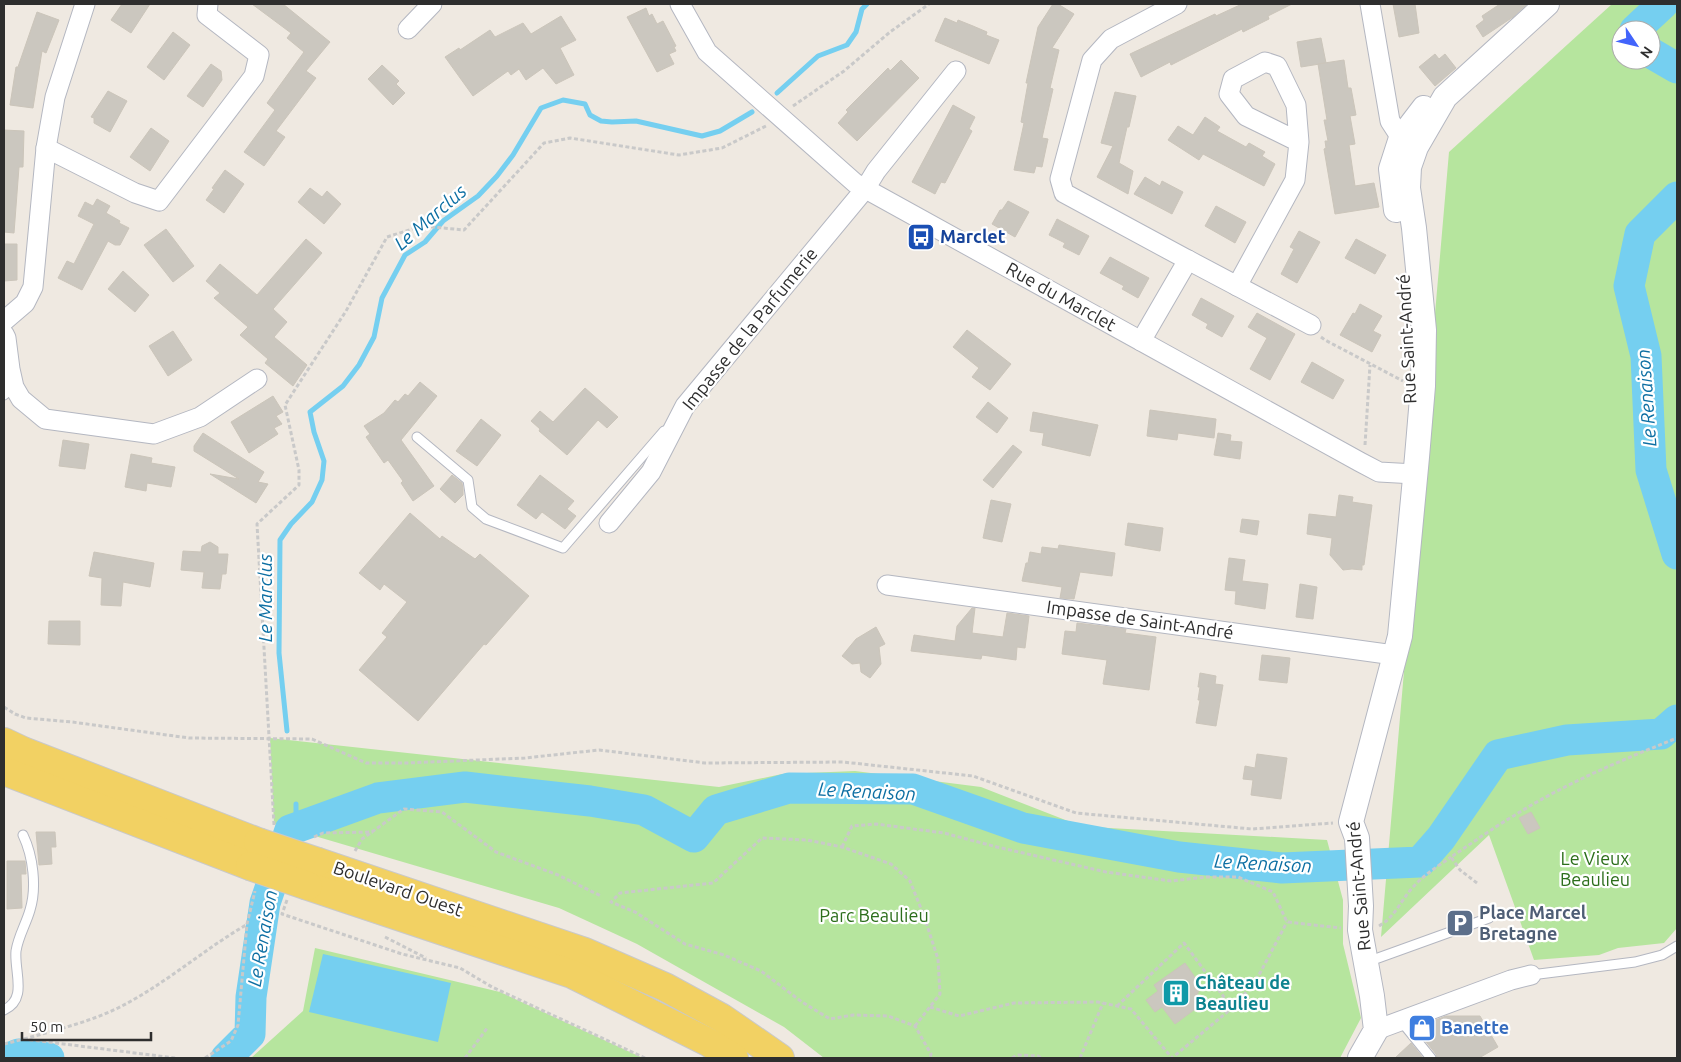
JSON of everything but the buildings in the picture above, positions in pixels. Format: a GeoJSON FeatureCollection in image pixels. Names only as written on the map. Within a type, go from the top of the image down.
{"type":"FeatureCollection","features":[{"type":"Feature","properties":{"kind":"main road","name":"Boulevard Ouest"},"geometry":{"type":"LineString","coordinates":[[4,742],[259,857]]}},
{"type":"Feature","properties":{"kind":"main road","name":"Boulevard Ouest"},"geometry":{"type":"LineString","coordinates":[[4,771],[313,874],[572,974],[708,1042],[734,1058]]}},
{"type":"Feature","properties":{"kind":"main road","name":"Boulevard Ouest"},"geometry":{"type":"LineString","coordinates":[[313,874],[344,870],[585,952],[665,988],[722,1018],[780,1058]]}},
{"type":"Feature","properties":{"kind":"street"},"geometry":{"type":"LineString","coordinates":[[4,321],[25,303],[33,286],[46,148],[55,97],[85,4]]}},
{"type":"Feature","properties":{"kind":"street"},"geometry":{"type":"LineString","coordinates":[[46,148],[135,194],[159,201],[254,76],[259,55],[207,15],[208,4]]}},
{"type":"Feature","properties":{"kind":"street"},"geometry":{"type":"LineString","coordinates":[[408,28],[432,4]]}},
{"type":"Feature","properties":{"kind":"street","name":"Rue du Marclet"},"geometry":{"type":"LineString","coordinates":[[680,4],[707,52],[854,183],[1379,472],[1410,473]]}},
{"type":"Feature","properties":{"kind":"street"},"geometry":{"type":"LineString","coordinates":[[1177,4],[1111,39],[1092,60],[1060,179],[1064,192],[1311,325]]}},
{"type":"Feature","properties":{"kind":"street"},"geometry":{"type":"LineString","coordinates":[[1370,4],[1390,121],[1408,143]]}},
{"type":"Feature","properties":{"kind":"street","name":"Rue Saint-André"},"geometry":{"type":"LineString","coordinates":[[1410,473],[1413,386],[1404,282],[1391,169],[1408,143],[1444,96],[1547,4]]}},
{"type":"Feature","properties":{"kind":"street","name":"Impasse de la Parfumerie"},"geometry":{"type":"LineString","coordinates":[[609,523],[651,472],[685,406],[865,189],[876,171],[956,71]]}},
{"type":"Feature","properties":{"kind":"street"},"geometry":{"type":"LineString","coordinates":[[1237,286],[1295,180],[1299,142]]}},
{"type":"Feature","properties":{"kind":"street","name":"Rue Saint-André"},"geometry":{"type":"LineString","coordinates":[[1376,1030],[1360,930],[1361,906],[1354,830],[1394,655],[1392,632],[1422,386],[1424,330],[1408,188],[1408,143]]}},
{"type":"Feature","properties":{"kind":"street"},"geometry":{"type":"LineString","coordinates":[[1141,341],[1188,260]]}},
{"type":"Feature","properties":{"kind":"street"},"geometry":{"type":"LineString","coordinates":[[4,334],[10,369],[9,391],[45,419],[154,434],[200,417],[257,379]]}},
{"type":"Feature","properties":{"kind":"street","name":"Impasse de Saint-André"},"geometry":{"type":"LineString","coordinates":[[887,585],[1394,655]]}},
{"type":"Feature","properties":{"kind":"street"},"geometry":{"type":"LineString","coordinates":[[1360,1058],[1376,1030],[1511,980],[1531,975]]}},
{"type":"Feature","properties":{"kind":"lane"},"geometry":{"type":"LineString","coordinates":[[417,437],[468,480],[472,507],[486,519],[563,548],[685,406]]}},
{"type":"Feature","properties":{"kind":"lane"},"geometry":{"type":"LineString","coordinates":[[4,1010],[16,1002],[18,994],[16,951],[31,909],[32,859],[23,835]]}},
{"type":"Feature","properties":{"kind":"lane"},"geometry":{"type":"LineString","coordinates":[[1366,962],[1489,918]]}},
{"type":"Feature","properties":{"kind":"lane"},"geometry":{"type":"LineString","coordinates":[[1531,975],[1635,962],[1662,955],[1677,946]]}},
{"type":"Feature","properties":{"kind":"lane"},"geometry":{"type":"LineString","coordinates":[[1401,1021],[1431,1058]]}},
{"type":"Feature","properties":{"kind":"path"},"geometry":{"type":"LineString","coordinates":[[205,1058],[230,1041],[238,1025],[247,924],[259,857],[274,824],[257,524],[299,485],[299,470],[285,405],[346,311],[387,237],[424,226],[464,230],[544,143],[570,138],[679,155],[722,148],[764,127],[844,71],[890,32],[929,4]]}},
{"type":"Feature","properties":{"kind":"path"},"geometry":{"type":"LineString","coordinates":[[1311,325],[1324,340],[1413,386]]}},
{"type":"Feature","properties":{"kind":"path"},"geometry":{"type":"LineString","coordinates":[[1360,462],[1366,440],[1370,364]]}},
{"type":"Feature","properties":{"kind":"path"},"geometry":{"type":"LineString","coordinates":[[4,707],[14,714],[26,718],[72,722],[189,738],[312,739],[366,762],[406,763],[525,758],[599,750],[705,763],[843,762],[973,776],[1076,813],[1252,829],[1354,830]]}},
{"type":"Feature","properties":{"kind":"path"},"geometry":{"type":"LineString","coordinates":[[1287,922],[1360,930],[1375,928],[1387,921],[1415,885],[1429,872],[1515,814],[1582,778],[1630,756],[1677,738]]}},
{"type":"Feature","properties":{"kind":"path"},"geometry":{"type":"LineString","coordinates":[[344,870],[362,839],[404,809],[442,812],[496,852],[558,875],[601,896]]}},
{"type":"Feature","properties":{"kind":"path"},"geometry":{"type":"LineString","coordinates":[[842,847],[852,826],[876,824],[944,833],[1106,872],[1171,881],[1205,877],[1238,877],[1273,892],[1287,922]]}},
{"type":"Feature","properties":{"kind":"path"},"geometry":{"type":"LineString","coordinates":[[915,1026],[940,994],[938,959],[910,881],[892,864],[842,847],[807,840],[762,838],[713,883],[620,893],[611,902],[635,912],[685,944],[724,955],[761,971],[802,1002],[830,1019],[853,1015],[888,1016],[915,1026],[930,1054],[930,1058]]}},
{"type":"Feature","properties":{"kind":"path"},"geometry":{"type":"LineString","coordinates":[[1451,857],[1460,870],[1477,883]]}},
{"type":"Feature","properties":{"kind":"path"},"geometry":{"type":"LineString","coordinates":[[930,1007],[959,1016],[1014,1003],[1103,1003],[1130,1009],[1172,1058],[1238,1003],[1260,973],[1287,922]]}},
{"type":"Feature","properties":{"kind":"path"},"geometry":{"type":"LineString","coordinates":[[4,1044],[72,1026],[118,1008],[247,924]]}},
{"type":"Feature","properties":{"kind":"path"},"geometry":{"type":"LineString","coordinates":[[1117,1006],[1184,943],[1232,1008]]}},
{"type":"Feature","properties":{"kind":"path"},"geometry":{"type":"LineString","coordinates":[[1080,1058],[1103,1003]]}},
{"type":"Feature","properties":{"kind":"path"},"geometry":{"type":"LineString","coordinates":[[464,1058],[488,1027]]}},
{"type":"Feature","properties":{"kind":"path"},"geometry":{"type":"LineString","coordinates":[[24,1039],[175,1058]]}},
{"type":"Feature","properties":{"kind":"path"},"geometry":{"type":"LineString","coordinates":[[1012,1058],[1017,1055],[1038,1056],[1041,1058]]}},
{"type":"Feature","properties":{"kind":"green space","name":"Le Vieux Beaulieu"},"geometry":{"type":"Polygon","coordinates":[[[1612,4],[1677,4],[1677,928],[1664,943],[1618,948],[1599,955],[1534,960],[1489,835],[1381,937],[1449,152],[1612,4]]]}},
{"type":"Feature","properties":{"kind":"green space","name":"Parc Beaulieu"},"geometry":{"type":"Polygon","coordinates":[[[270,738],[719,787],[782,774],[855,771],[981,787],[1068,821],[1091,827],[1327,840],[1343,900],[1343,944],[1361,1018],[1340,1058],[824,1058],[784,1027],[637,944],[559,908],[274,824],[270,738]]]}},
{"type":"Feature","properties":{"kind":"green space"},"geometry":{"type":"Polygon","coordinates":[[[315,948],[500,992],[643,1058],[251,1058],[303,1011],[315,948]]]}},
{"type":"Feature","properties":{"kind":"water"},"geometry":{"type":"Polygon","coordinates":[[[323,954],[451,983],[438,1042],[309,1012],[323,954]]]}},
{"type":"Feature","properties":{"kind":"waterway","name":"Le Marclus"},"geometry":{"type":"LineString","coordinates":[[777,93],[818,56],[847,45],[856,32],[862,9],[867,4]]}},
{"type":"Feature","properties":{"kind":"waterway","name":"Le Renaison"},"geometry":{"type":"LineString","coordinates":[[1646,20],[1663,4]]}},
{"type":"Feature","properties":{"kind":"waterway","name":"Le Renaison"},"geometry":{"type":"LineString","coordinates":[[1661,59],[1677,68]]}},
{"type":"Feature","properties":{"kind":"waterway","name":"Le Marclus"},"geometry":{"type":"LineString","coordinates":[[287,731],[279,653],[280,540],[291,524],[312,502],[322,480],[324,461],[314,432],[310,412],[343,386],[359,365],[374,337],[382,298],[405,255],[425,242],[443,221],[478,196],[497,176],[513,155],[541,108],[563,100],[585,104],[590,115],[601,121],[636,121],[702,136],[720,131],[752,112]]}},
{"type":"Feature","properties":{"kind":"waterway","name":"Le Renaison"},"geometry":{"type":"LineString","coordinates":[[1677,197],[1640,234],[1629,286],[1646,356],[1651,470],[1677,554]]}},
{"type":"Feature","properties":{"kind":"waterway","name":"Le Renaison"},"geometry":{"type":"LineString","coordinates":[[226,1058],[250,1034],[251,997],[265,903],[290,830],[378,798],[465,787],[590,801],[644,810],[694,837],[716,810],[789,788],[913,789],[1023,828],[1179,857],[1282,868],[1420,862],[1441,838],[1498,755],[1567,740],[1661,734],[1677,720]]}},
{"type":"Feature","properties":{"kind":"waterway","name":"Le Marclus"},"geometry":{"type":"LineString","coordinates":[[296,804],[296,812],[314,821]]}},
{"type":"Feature","properties":{"kind":"waterway","name":"Le Renaison"},"geometry":{"type":"LineString","coordinates":[[9,1058],[19,1054],[49,1058]]}},
{"type":"Feature","properties":{"kind":"place","name":"Marclet"},"geometry":{"type":"Point","coordinates":[921,237]}},
{"type":"Feature","properties":{"kind":"place","name":"Place Marcel Bretagne"},"geometry":{"type":"Point","coordinates":[1460,923]}},
{"type":"Feature","properties":{"kind":"place","name":"Château de Beaulieu"},"geometry":{"type":"Point","coordinates":[1176,993]}},
{"type":"Feature","properties":{"kind":"place","name":"Banette"},"geometry":{"type":"Point","coordinates":[1422,1028]}}]}
